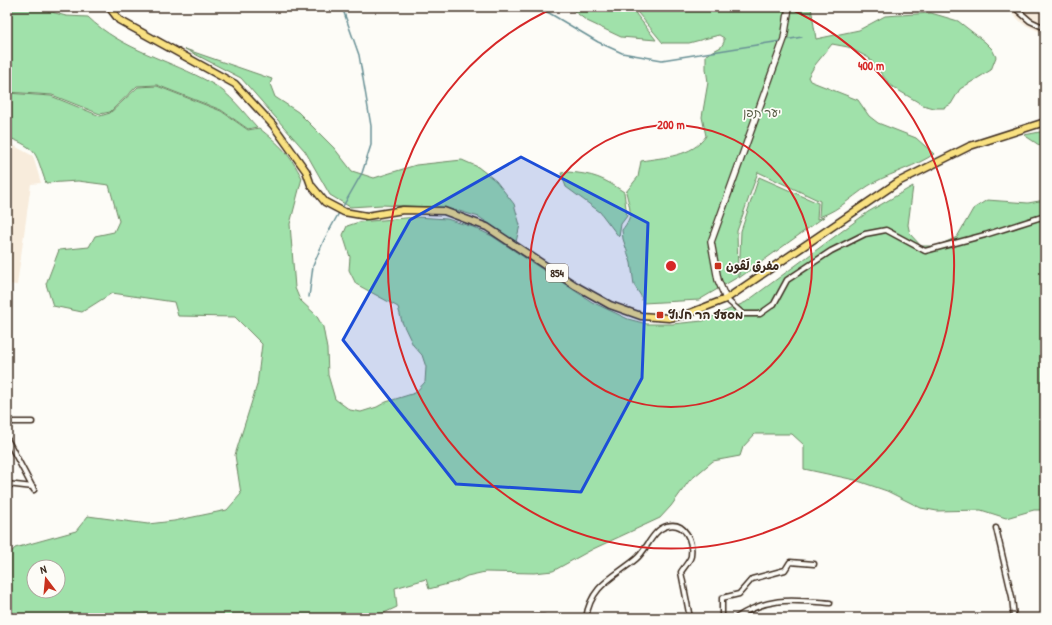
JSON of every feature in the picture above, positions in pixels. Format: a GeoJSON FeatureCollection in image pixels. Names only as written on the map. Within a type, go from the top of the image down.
{"type":"FeatureCollection","features":[{"type":"Feature","properties":{"kind":"main road","name":"854"},"geometry":{"type":"LineString","coordinates":[[109,7],[119,20],[235,84],[273,124],[306,171],[311,185],[325,202],[344,212],[367,216],[403,210],[444,211],[487,227],[576,286],[610,305],[641,316],[669,318],[685,315],[726,298],[898,182],[970,146],[1045,122]]}},
{"type":"Feature","properties":{"kind":"main road"},"geometry":{"type":"LineString","coordinates":[[726,298],[718,280],[711,242],[784,39],[789,7]]}},
{"type":"Feature","properties":{"kind":"street"},"geometry":{"type":"LineString","coordinates":[[1014,7],[1030,21],[1045,28]]}},
{"type":"Feature","properties":{"kind":"street"},"geometry":{"type":"LineString","coordinates":[[726,298],[743,314],[760,314],[774,304],[786,280],[831,251],[865,234],[886,230],[925,251],[985,235],[1045,216]]}},
{"type":"Feature","properties":{"kind":"street"},"geometry":{"type":"LineString","coordinates":[[7,422],[32,422]]}},
{"type":"Feature","properties":{"kind":"street"},"geometry":{"type":"LineString","coordinates":[[7,439],[34,488],[7,484]]}},
{"type":"Feature","properties":{"kind":"street"},"geometry":{"type":"LineString","coordinates":[[586,618],[588,607],[599,587],[620,569],[636,558],[653,536],[666,526],[675,525],[685,530],[691,542],[690,557],[681,572],[690,618]]}},
{"type":"Feature","properties":{"kind":"street"},"geometry":{"type":"LineString","coordinates":[[996,528],[1012,597],[1014,618]]}},
{"type":"Feature","properties":{"kind":"street"},"geometry":{"type":"LineString","coordinates":[[722,618],[722,598],[739,594],[752,579],[785,570],[790,562],[814,564]]}},
{"type":"Feature","properties":{"kind":"street"},"geometry":{"type":"LineString","coordinates":[[736,618],[751,608],[782,600],[830,603]]}},
{"type":"Feature","properties":{"kind":"street"},"geometry":{"type":"LineString","coordinates":[[535,618],[543,618]]}},
{"type":"Feature","properties":{"kind":"highlighted area"},"geometry":{"type":"Polygon","coordinates":[[[521,157],[648,223],[642,378],[581,492],[456,484],[343,340],[410,220],[521,157]]]}},
{"type":"Feature","properties":{"kind":"shaded area"},"geometry":{"type":"Polygon","coordinates":[[[1006,7],[1045,7],[1045,34],[1023,24],[1006,7]]]}},
{"type":"Feature","properties":{"kind":"shaded area"},"geometry":{"type":"Polygon","coordinates":[[[7,142],[33,156],[41,183],[31,184],[17,285],[7,284],[7,142]]]}},
{"type":"Feature","properties":{"kind":"green space"},"geometry":{"type":"Polygon","coordinates":[[[7,7],[34,7],[66,16],[88,17],[116,38],[218,87],[236,103],[257,127],[248,129],[221,110],[157,85],[137,86],[110,112],[100,114],[52,95],[7,92],[7,7]]]}},
{"type":"Feature","properties":{"kind":"green space"},"geometry":{"type":"Polygon","coordinates":[[[569,7],[634,7],[636,14],[656,40],[621,37],[587,21],[569,7]]]}},
{"type":"Feature","properties":{"kind":"green space","name":"יער תפן"},"geometry":{"type":"Polygon","coordinates":[[[636,7],[811,7],[816,39],[859,30],[885,16],[931,13],[958,21],[985,42],[992,49],[996,57],[991,70],[960,89],[951,104],[944,108],[934,108],[923,105],[891,86],[869,58],[848,47],[832,44],[815,65],[808,77],[810,81],[858,100],[869,116],[878,123],[916,138],[934,154],[920,162],[875,182],[834,210],[819,217],[820,201],[758,172],[737,231],[738,277],[699,300],[643,303],[641,296],[634,285],[631,263],[623,239],[622,230],[630,216],[630,208],[626,192],[638,177],[641,161],[668,157],[685,152],[700,143],[706,136],[702,117],[708,82],[706,55],[721,47],[724,42],[724,38],[719,35],[689,43],[663,43],[638,13],[636,7]]]}},
{"type":"Feature","properties":{"kind":"green space"},"geometry":{"type":"Polygon","coordinates":[[[185,49],[272,79],[270,84],[275,97],[298,112],[334,148],[352,171],[374,178],[416,165],[462,160],[478,167],[496,181],[514,204],[520,225],[516,242],[479,217],[459,211],[428,207],[382,205],[350,207],[330,195],[305,151],[241,78],[185,49]]]}},
{"type":"Feature","properties":{"kind":"green space"},"geometry":{"type":"Polygon","coordinates":[[[157,86],[221,111],[248,130],[259,128],[279,145],[293,162],[302,178],[290,224],[295,288],[300,300],[316,315],[323,327],[327,349],[328,375],[335,399],[350,410],[361,412],[415,393],[425,382],[426,367],[422,355],[413,345],[402,322],[398,307],[356,284],[349,270],[350,257],[343,235],[347,226],[359,222],[417,217],[447,219],[473,227],[492,236],[592,302],[628,319],[647,324],[672,324],[703,321],[746,302],[868,212],[913,186],[908,225],[910,234],[921,246],[937,246],[957,237],[973,209],[987,200],[1028,203],[1045,200],[1045,510],[1034,510],[1006,518],[981,510],[937,511],[921,508],[887,491],[855,480],[804,469],[804,445],[792,434],[755,434],[743,447],[740,456],[713,461],[689,481],[671,506],[660,518],[593,549],[553,571],[534,573],[485,572],[467,576],[455,582],[429,589],[426,579],[395,588],[397,607],[384,613],[360,618],[42,618],[18,616],[7,618],[7,557],[15,548],[76,531],[88,516],[148,524],[174,521],[227,510],[241,494],[235,455],[257,385],[262,344],[235,317],[178,316],[174,302],[112,293],[82,312],[53,306],[46,284],[59,250],[89,247],[95,236],[114,232],[119,221],[109,185],[78,181],[46,183],[37,158],[31,149],[7,137],[7,93],[51,96],[100,116],[110,113],[138,87],[157,86]]]}},
{"type":"Feature","properties":{"kind":"green space"},"geometry":{"type":"Polygon","coordinates":[[[1045,131],[1045,149],[1024,135],[1045,131]]]}},
{"type":"Feature","properties":{"kind":"green space"},"geometry":{"type":"Polygon","coordinates":[[[568,172],[585,174],[598,178],[610,183],[624,192],[627,216],[621,224],[619,237],[600,212],[566,187],[561,173],[568,172]]]}},
{"type":"Feature","properties":{"kind":"green space"},"geometry":{"type":"Polygon","coordinates":[[[759,177],[818,203],[817,219],[824,217],[739,278],[741,231],[759,177]]]}},
{"type":"Feature","properties":{"kind":"waterway"},"geometry":{"type":"LineString","coordinates":[[342,7],[359,55],[371,126],[371,145],[362,173],[342,208]]}},
{"type":"Feature","properties":{"kind":"waterway"},"geometry":{"type":"LineString","coordinates":[[539,7],[598,42],[622,53],[662,60],[781,41]]}},
{"type":"Feature","properties":{"kind":"waterway"},"geometry":{"type":"LineString","coordinates":[[785,40],[802,37]]}},
{"type":"Feature","properties":{"kind":"waterway"},"geometry":{"type":"LineString","coordinates":[[309,297],[313,266],[324,240],[340,211]]}},
{"type":"Feature","properties":{"kind":"place","name":"مفرق لَڤون"},"geometry":{"type":"Point","coordinates":[718,266]}},
{"type":"Feature","properties":{"kind":"place","name":"מסעף הר חלוץ"},"geometry":{"type":"Point","coordinates":[660,315]}}]}
